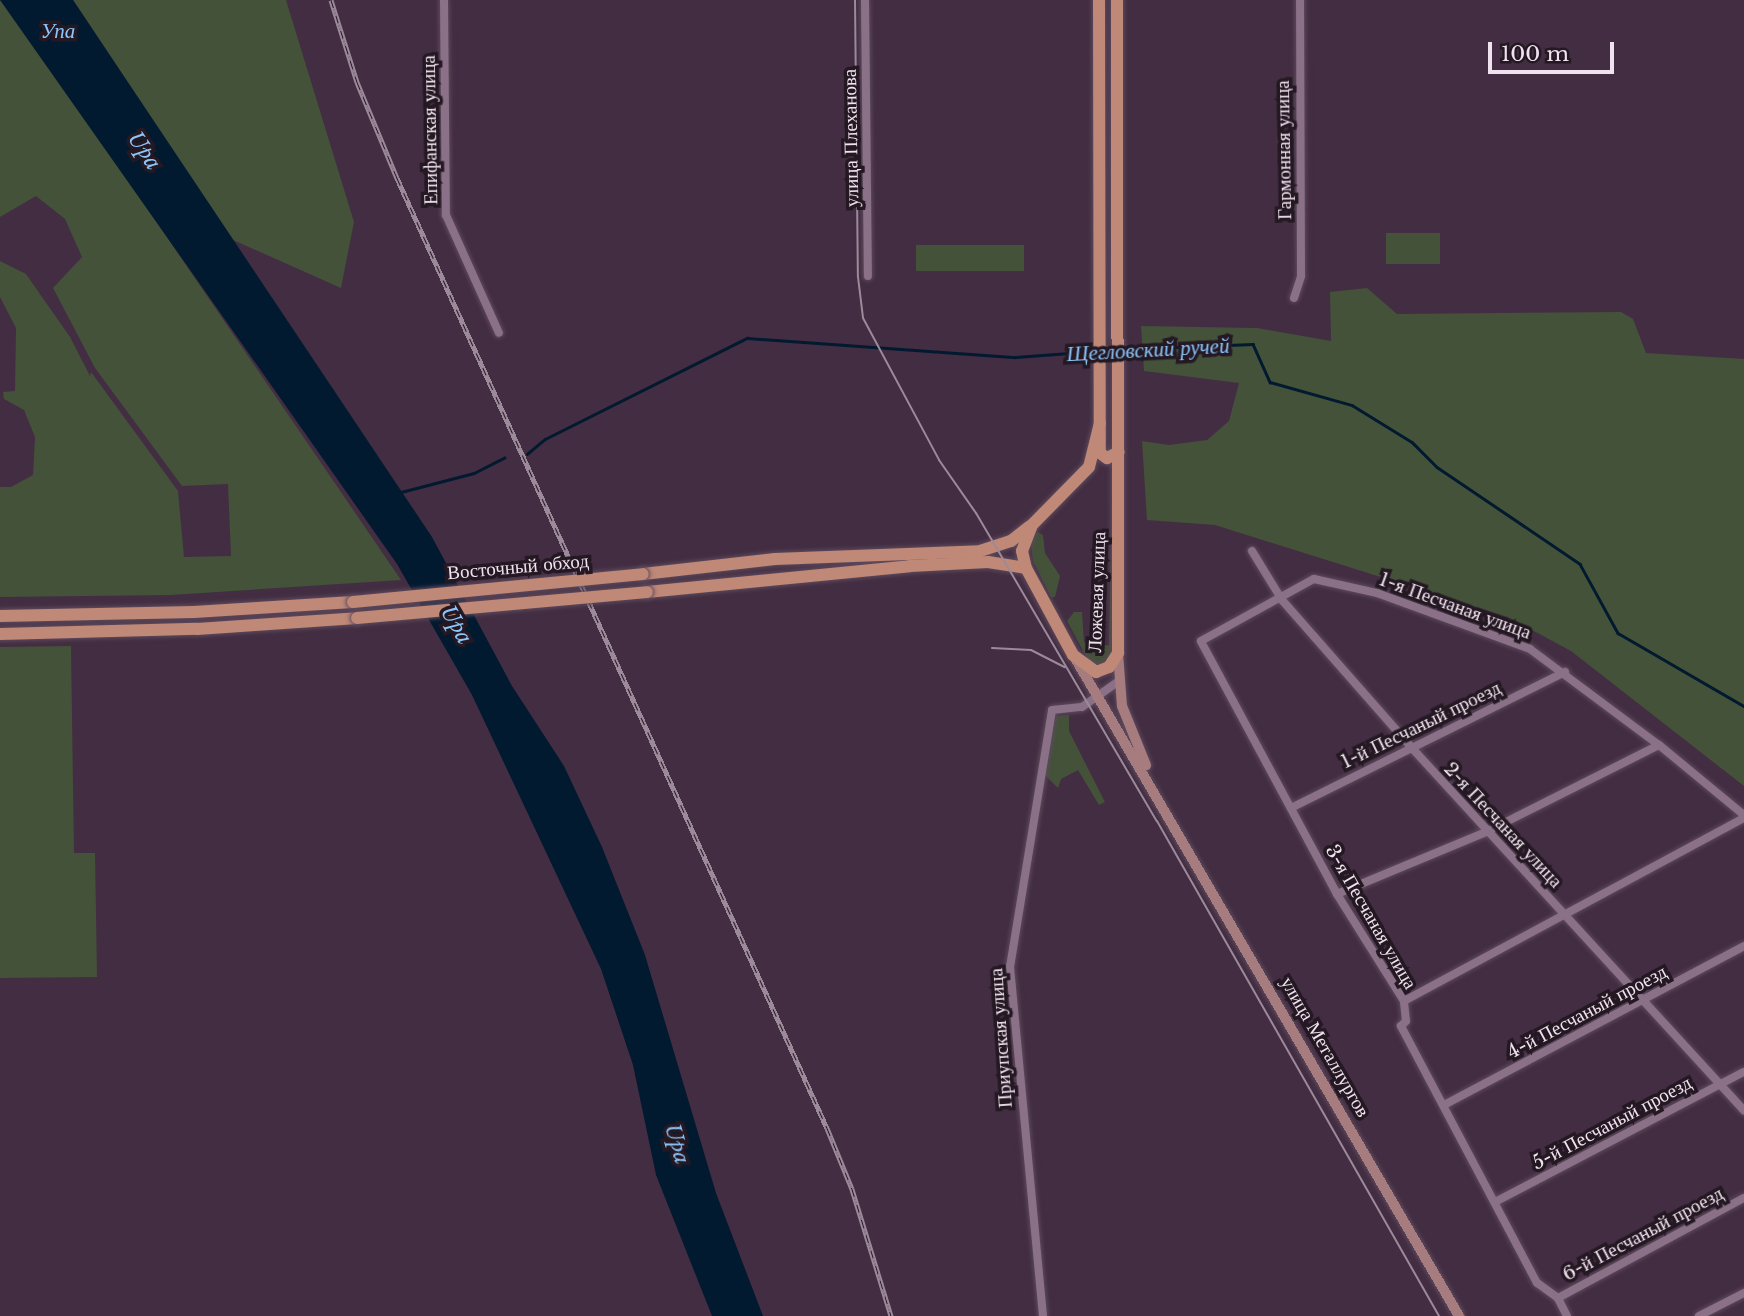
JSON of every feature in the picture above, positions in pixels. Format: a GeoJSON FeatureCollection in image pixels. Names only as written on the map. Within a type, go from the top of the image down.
{"type":"FeatureCollection","features":[{"type":"Feature","properties":{"kind":"main road"},"geometry":{"type":"LineString","coordinates":[[1099,0],[1100,453],[1107,458],[1119,452]]}},
{"type":"Feature","properties":{"kind":"main road","name":"Ложевая улица"},"geometry":{"type":"LineString","coordinates":[[1026,568],[1073,656],[1096,671],[1109,667],[1118,653],[1117,0]]}},
{"type":"Feature","properties":{"kind":"main road"},"geometry":{"type":"LineString","coordinates":[[1100,314],[1111,309],[1119,316]]}},
{"type":"Feature","properties":{"kind":"main road"},"geometry":{"type":"LineString","coordinates":[[1026,568],[1022,551],[1032,525],[1089,467],[1100,423]]}},
{"type":"Feature","properties":{"kind":"main road","name":"Восточный обход"},"geometry":{"type":"LineString","coordinates":[[0,616],[194,612],[353,602],[775,559],[980,551],[1011,541],[1032,525]]}},
{"type":"Feature","properties":{"kind":"main road","name":"Восточный обход"},"geometry":{"type":"LineString","coordinates":[[0,634],[197,629],[357,618],[910,566],[988,562],[1026,568]]}},
{"type":"Feature","properties":{"kind":"main road","name":"улица Металлургов"},"geometry":{"type":"LineString","coordinates":[[1118,653],[1119,681],[1128,723],[1160,797]]}},
{"type":"Feature","properties":{"kind":"main road","name":"улица Металлургов"},"geometry":{"type":"LineString","coordinates":[[1073,656],[1160,797],[1459,1316]]}},
{"type":"Feature","properties":{"kind":"street","name":"Епифанская улица"},"geometry":{"type":"LineString","coordinates":[[444,0],[446,215],[499,333]]}},
{"type":"Feature","properties":{"kind":"street","name":"улица Плеханова"},"geometry":{"type":"LineString","coordinates":[[864,0],[868,276]]}},
{"type":"Feature","properties":{"kind":"street","name":"Гармонная улица"},"geometry":{"type":"LineString","coordinates":[[1294,298],[1301,276],[1300,0]]}},
{"type":"Feature","properties":{"kind":"street","name":"2-я Песчаная улица"},"geometry":{"type":"LineString","coordinates":[[1252,551],[1282,600],[1411,747],[1744,1110]]}},
{"type":"Feature","properties":{"kind":"street","name":"1-я Песчаная улица"},"geometry":{"type":"LineString","coordinates":[[1201,641],[1282,600],[1314,579],[1377,593],[1530,649],[1565,672],[1659,745],[1744,817]]}},
{"type":"Feature","properties":{"kind":"street","name":"3-я Песчаная улица"},"geometry":{"type":"LineString","coordinates":[[1201,641],[1337,894],[1404,1001],[1406,1021],[1401,1026],[1537,1283],[1558,1298],[1567,1316]]}},
{"type":"Feature","properties":{"kind":"street","name":"1-й Песчаный проезд"},"geometry":{"type":"LineString","coordinates":[[1291,808],[1565,672]]}},
{"type":"Feature","properties":{"kind":"street","name":"Приупская улица"},"geometry":{"type":"LineString","coordinates":[[1044,1316],[1010,967],[1052,710],[1073,709],[1098,698],[1119,681]]}},
{"type":"Feature","properties":{"kind":"street"},"geometry":{"type":"LineString","coordinates":[[1337,894],[1488,831],[1659,745]]}},
{"type":"Feature","properties":{"kind":"street"},"geometry":{"type":"LineString","coordinates":[[1404,1001],[1744,817]]}},
{"type":"Feature","properties":{"kind":"street","name":"4-й Песчаный проезд"},"geometry":{"type":"LineString","coordinates":[[1444,1105],[1744,946]]}},
{"type":"Feature","properties":{"kind":"street","name":"5-й Песчаный проезд"},"geometry":{"type":"LineString","coordinates":[[1495,1202],[1744,1072]]}},
{"type":"Feature","properties":{"kind":"street","name":"6-й Песчаный проезд"},"geometry":{"type":"LineString","coordinates":[[1558,1298],[1744,1198]]}},
{"type":"Feature","properties":{"kind":"street"},"geometry":{"type":"LineString","coordinates":[[1699,1316],[1744,1293]]}},
{"type":"Feature","properties":{"kind":"green space"},"geometry":{"type":"Polygon","coordinates":[[[0,0],[5,0],[401,580],[171,595],[0,597],[0,487],[11,487],[33,475],[35,437],[24,410],[4,399],[3,392],[15,391],[16,328],[0,297],[0,261],[26,274],[70,337],[90,376],[91,372],[178,491],[184,557],[231,556],[228,484],[182,486],[95,368],[53,288],[82,257],[65,219],[36,196],[0,217],[0,0]]]}},
{"type":"Feature","properties":{"kind":"green space"},"geometry":{"type":"Polygon","coordinates":[[[73,0],[286,0],[354,222],[341,288],[231,239],[73,0]]]}},
{"type":"Feature","properties":{"kind":"green space"},"geometry":{"type":"Polygon","coordinates":[[[1386,233],[1440,233],[1440,264],[1386,264],[1386,233]]]}},
{"type":"Feature","properties":{"kind":"green space"},"geometry":{"type":"Polygon","coordinates":[[[916,245],[1024,245],[1024,271],[916,271],[916,245]]]}},
{"type":"Feature","properties":{"kind":"green space"},"geometry":{"type":"Polygon","coordinates":[[[1367,288],[1397,314],[1621,312],[1633,319],[1646,353],[1744,359],[1744,786],[1571,651],[1508,617],[1215,525],[1147,520],[1142,441],[1169,445],[1207,440],[1229,421],[1239,383],[1144,371],[1141,326],[1257,328],[1331,341],[1330,292],[1367,288]]]}},
{"type":"Feature","properties":{"kind":"green space"},"geometry":{"type":"Polygon","coordinates":[[[1112,500],[1114,655],[1099,665],[1088,660],[1067,621],[1074,612],[1082,612],[1084,642],[1090,647],[1109,645],[1112,500]]]}},
{"type":"Feature","properties":{"kind":"green space"},"geometry":{"type":"Polygon","coordinates":[[[1037,532],[1043,535],[1045,553],[1060,576],[1055,597],[1051,597],[1033,561],[1031,544],[1037,532]]]}},
{"type":"Feature","properties":{"kind":"green space"},"geometry":{"type":"Polygon","coordinates":[[[71,646],[74,853],[95,853],[97,977],[0,978],[0,647],[71,646]]]}},
{"type":"Feature","properties":{"kind":"green space"},"geometry":{"type":"Polygon","coordinates":[[[1069,715],[1069,731],[1105,802],[1099,805],[1078,770],[1061,779],[1058,788],[1044,774],[1056,716],[1069,715]]]}},
{"type":"Feature","properties":{"kind":"water","name":"Упа"},"geometry":{"type":"Polygon","coordinates":[[[0,0],[73,0],[432,537],[512,686],[564,766],[602,847],[645,955],[716,1193],[763,1316],[712,1316],[656,1175],[633,1065],[601,969],[472,695],[397,564],[0,0]]]}},
{"type":"Feature","properties":{"kind":"waterway","name":"Щегловский ручей"},"geometry":{"type":"LineString","coordinates":[[527,454],[545,439],[747,338],[1015,357],[1096,351]]}},
{"type":"Feature","properties":{"kind":"waterway","name":"Щегловский ручей"},"geometry":{"type":"LineString","coordinates":[[1123,349],[1253,344],[1270,382],[1352,405],[1412,442],[1437,467],[1580,564],[1618,633],[1744,706]]}},
{"type":"Feature","properties":{"kind":"waterway","name":"Щегловский ручей"},"geometry":{"type":"LineString","coordinates":[[401,492],[474,473],[504,458]]}},
{"type":"Feature","properties":{"kind":"tram line"},"geometry":{"type":"LineString","coordinates":[[855,0],[858,277],[863,318],[939,460],[976,513],[1157,821],[1439,1316]]}},
{"type":"Feature","properties":{"kind":"tram line"},"geometry":{"type":"LineString","coordinates":[[992,648],[1031,650],[1065,667]]}},
{"type":"Feature","properties":{"kind":"railway"},"geometry":{"type":"LineString","coordinates":[[331,0],[357,82],[397,178],[827,1128],[852,1189],[891,1316]]}},
{"type":"Feature","properties":{"kind":"water label","name":"Upa"},"geometry":{"type":"Point","coordinates":[144,151]}},
{"type":"Feature","properties":{"kind":"water label","name":"Upa"},"geometry":{"type":"Point","coordinates":[456,625]}},
{"type":"Feature","properties":{"kind":"water label","name":"Upa"},"geometry":{"type":"Point","coordinates":[677,1144]}}]}
